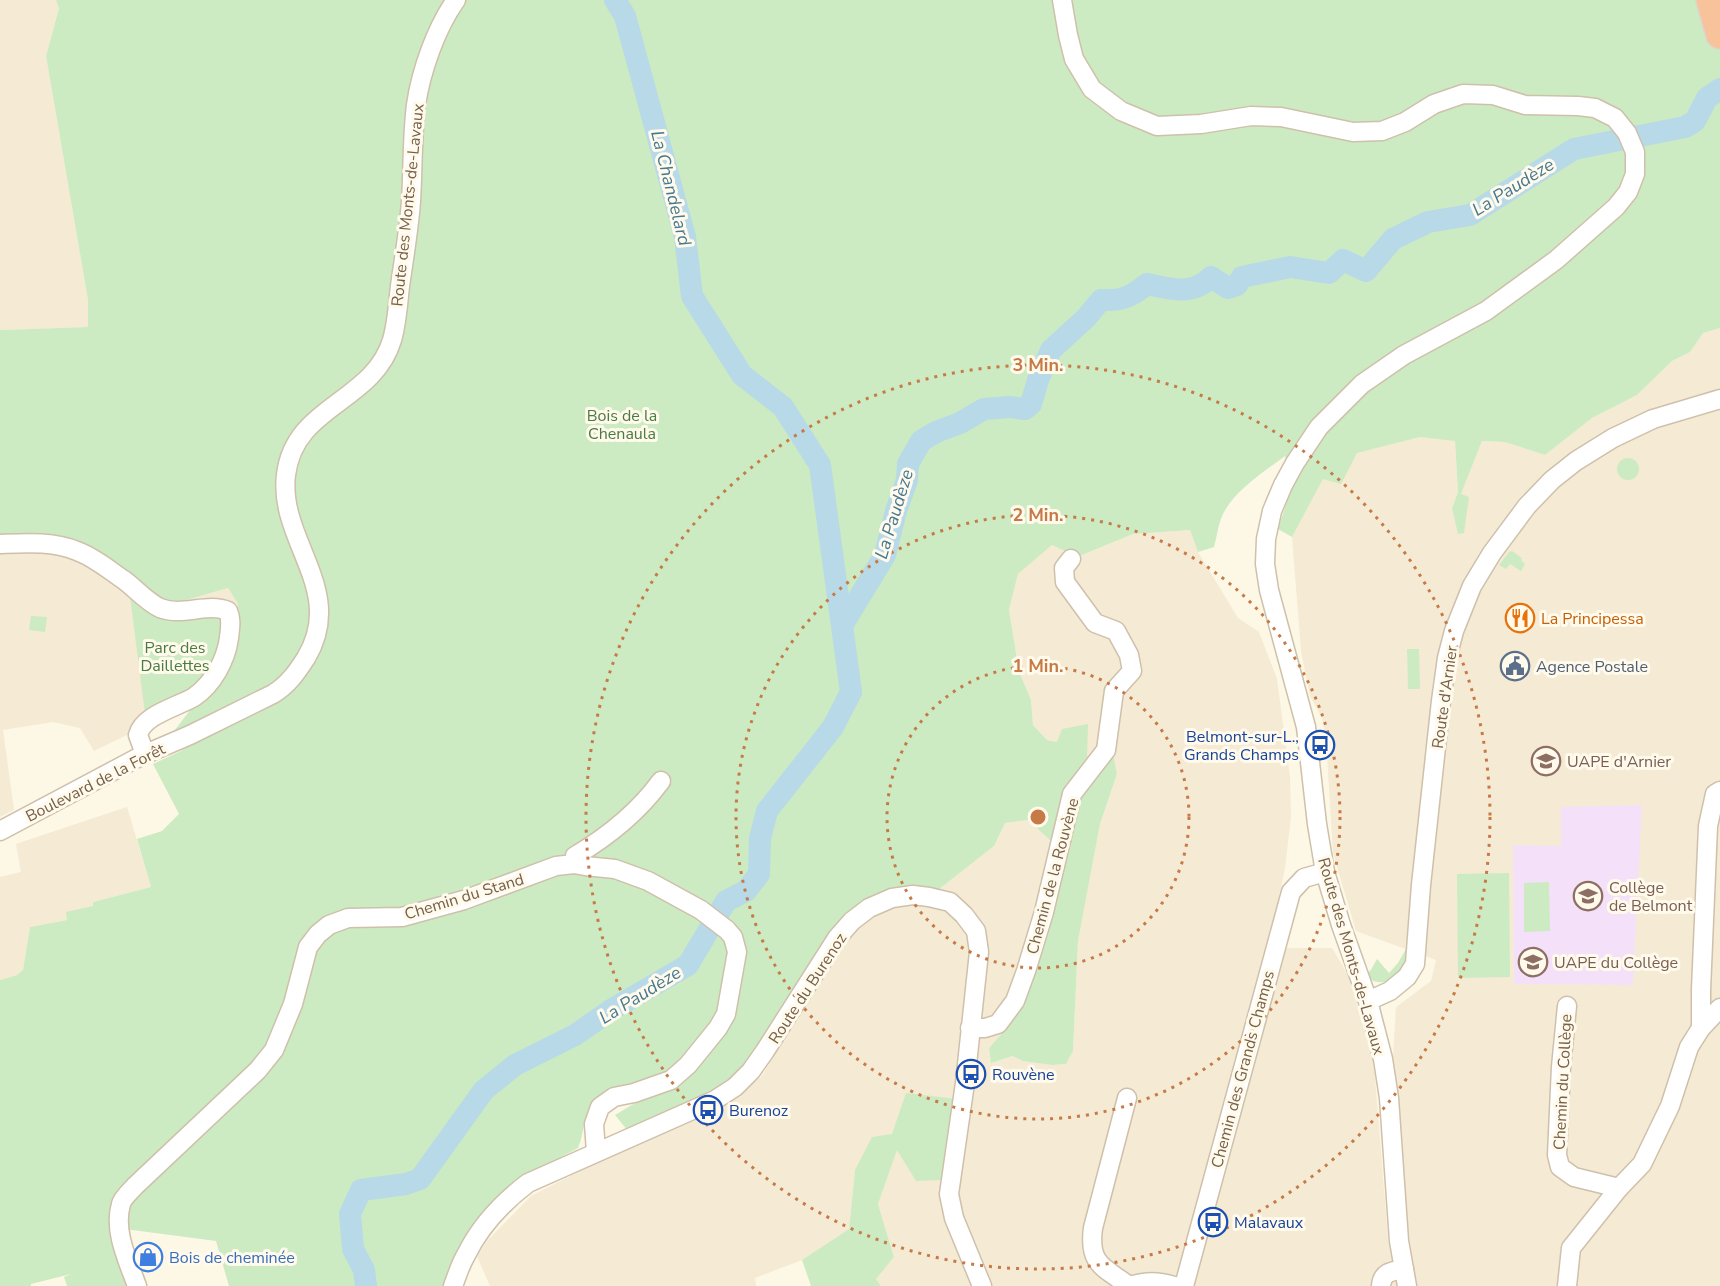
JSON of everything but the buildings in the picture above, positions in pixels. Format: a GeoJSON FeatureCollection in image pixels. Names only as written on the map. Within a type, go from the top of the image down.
{"type":"FeatureCollection","features":[{"type":"Feature","properties":{"kind":"highway"},"geometry":{"type":"LineString","coordinates":[[1710,0],[1720,34]]}},
{"type":"Feature","properties":{"kind":"street","name":"Route des Monts-de-Lavaux"},"geometry":{"type":"LineString","coordinates":[[190,735],[281,689],[294,676],[309,654],[317,626],[318,598],[314,578],[292,527],[286,503],[286,474],[291,454],[308,426],[365,383],[384,360],[393,337],[411,203],[416,104],[425,66],[445,16],[456,0]]}},
{"type":"Feature","properties":{"kind":"street","name":"Route des Monts-de-Lavaux"},"geometry":{"type":"LineString","coordinates":[[1062,0],[1074,58],[1092,89],[1120,111],[1157,126],[1201,124],[1251,116],[1281,117],[1353,132],[1382,131],[1405,122],[1434,104],[1463,94],[1492,95],[1526,105],[1595,108],[1615,118],[1627,133],[1635,152],[1635,174],[1628,192],[1616,207],[1556,260],[1486,311],[1404,355],[1362,384],[1319,427],[1283,485],[1266,539],[1265,564],[1269,590],[1306,727],[1325,872],[1368,1000],[1383,1059],[1389,1098],[1399,1241],[1405,1278]]}},
{"type":"Feature","properties":{"kind":"street","name":"Route d'Arnier"},"geometry":{"type":"LineString","coordinates":[[1368,1000],[1390,991],[1407,977],[1415,964],[1438,723],[1446,669],[1454,632],[1472,586],[1492,553],[1527,506],[1552,480],[1576,461],[1613,438],[1653,419],[1720,399]]}},
{"type":"Feature","properties":{"kind":"street"},"geometry":{"type":"LineString","coordinates":[[0,544],[50,544],[78,551],[97,561],[160,608],[173,611],[221,608],[228,611],[231,618],[228,646],[222,662],[203,690],[144,723],[138,735],[145,754]]}},
{"type":"Feature","properties":{"kind":"street","name":"Chemin de la Rouvène"},"geometry":{"type":"LineString","coordinates":[[970,1028],[985,1028],[998,1024],[1015,1001],[1044,912],[1072,794],[1106,750],[1114,691],[1132,671],[1129,655],[1116,631],[1095,624],[1065,582],[1064,568],[1071,559]]}},
{"type":"Feature","properties":{"kind":"street","name":"Boulevard de la Forêt"},"geometry":{"type":"LineString","coordinates":[[0,831],[145,754],[190,735]]}},
{"type":"Feature","properties":{"kind":"street"},"geometry":{"type":"LineString","coordinates":[[573,864],[575,856],[596,843],[621,822],[653,792],[661,781]]}},
{"type":"Feature","properties":{"kind":"street"},"geometry":{"type":"LineString","coordinates":[[1701,1028],[1708,826],[1716,794],[1720,791]]}},
{"type":"Feature","properties":{"kind":"street","name":"Chemin du Stand"},"geometry":{"type":"LineString","coordinates":[[136,1286],[120,1236],[121,1202],[135,1185],[258,1070],[274,1050],[293,1004],[308,947],[329,925],[348,918],[402,917],[464,900],[556,867],[573,864],[615,869],[648,881],[701,910],[727,930],[734,937],[737,952],[726,1014],[718,1028],[688,1065],[671,1080],[634,1093],[614,1097],[600,1107],[594,1124],[596,1152]]}},
{"type":"Feature","properties":{"kind":"street","name":"Chemin des Grands Champs"},"geometry":{"type":"LineString","coordinates":[[1184,1286],[1291,892],[1304,878],[1325,872]]}},
{"type":"Feature","properties":{"kind":"street","name":"Route du Burenoz"},"geometry":{"type":"LineString","coordinates":[[453,1286],[466,1254],[491,1216],[508,1198],[528,1183],[715,1100],[735,1087],[751,1071],[837,938],[852,921],[869,908],[892,898],[913,895],[950,902],[976,931],[979,952],[965,1083],[949,1194],[954,1218],[982,1286]]}},
{"type":"Feature","properties":{"kind":"street","name":"Chemin du Collège"},"geometry":{"type":"LineString","coordinates":[[1567,1006],[1561,1067],[1557,1155],[1560,1167],[1574,1177],[1619,1188]]}},
{"type":"Feature","properties":{"kind":"street"},"geometry":{"type":"LineString","coordinates":[[1567,1286],[1571,1248],[1619,1188],[1642,1164],[1670,1106],[1689,1047],[1701,1028],[1720,1008]]}},
{"type":"Feature","properties":{"kind":"street"},"geometry":{"type":"LineString","coordinates":[[1127,1098],[1091,1242],[1095,1258],[1104,1269],[1130,1286],[1141,1283],[1163,1284]]}},
{"type":"Feature","properties":{"kind":"street"},"geometry":{"type":"LineString","coordinates":[[1381,1286],[1383,1276],[1388,1272],[1405,1278]]}},
{"type":"Feature","properties":{"kind":"shaded area"},"geometry":{"type":"Polygon","coordinates":[[[0,0],[56,0],[59,7],[46,56],[88,300],[88,327],[0,330],[0,0]]]}},
{"type":"Feature","properties":{"kind":"shaded area"},"geometry":{"type":"Polygon","coordinates":[[[1720,328],[1720,1286],[1416,1286],[1406,1214],[1393,1057],[1396,1007],[1431,981],[1436,960],[1356,931],[1333,853],[1326,739],[1322,718],[1310,696],[1301,651],[1292,537],[1323,479],[1356,453],[1420,437],[1455,440],[1458,492],[1452,508],[1461,494],[1482,441],[1505,442],[1545,455],[1592,418],[1637,395],[1672,361],[1690,352],[1703,333],[1720,328]]]}},
{"type":"Feature","properties":{"kind":"shaded area"},"geometry":{"type":"Polygon","coordinates":[[[1190,530],[1198,552],[1238,618],[1259,632],[1277,679],[1290,777],[1291,817],[1285,868],[1268,948],[1332,948],[1348,975],[1374,1064],[1388,1240],[1399,1286],[881,1286],[876,1279],[894,1257],[878,1204],[897,1149],[891,1134],[855,1170],[849,1229],[802,1260],[755,1278],[756,1286],[490,1286],[477,1256],[488,1240],[531,1196],[606,1158],[722,1109],[762,1076],[835,949],[868,916],[900,903],[925,903],[994,846],[1005,823],[1028,820],[1050,839],[1033,964],[1021,1000],[1003,1032],[989,1048],[991,1063],[1014,1056],[1024,1061],[1052,1065],[1066,1064],[1073,1051],[1078,941],[1100,824],[1117,774],[1087,756],[1057,742],[1047,740],[1033,725],[1031,700],[1019,671],[1009,610],[1018,574],[1052,545],[1077,557],[1133,534],[1190,530]]]}},
{"type":"Feature","properties":{"kind":"shaded area"},"geometry":{"type":"Polygon","coordinates":[[[0,536],[48,536],[78,541],[183,601],[228,588],[238,604],[227,670],[198,700],[94,751],[80,728],[53,722],[3,730],[14,810],[0,817],[0,536]]]}},
{"type":"Feature","properties":{"kind":"shaded area"},"geometry":{"type":"Polygon","coordinates":[[[1642,805],[1633,985],[1514,984],[1513,845],[1561,846],[1561,807],[1642,805]]]}},
{"type":"Feature","properties":{"kind":"shaded area"},"geometry":{"type":"Polygon","coordinates":[[[127,807],[151,887],[93,902],[93,906],[67,920],[30,927],[23,970],[17,975],[0,980],[0,877],[21,872],[16,844],[127,807]]]}},
{"type":"Feature","properties":{"kind":"green space","name":"Bois de la Chenaula"},"geometry":{"type":"Polygon","coordinates":[[[56,0],[1720,0],[1720,328],[1703,333],[1690,352],[1672,361],[1637,395],[1592,418],[1545,455],[1505,442],[1482,441],[1461,494],[1469,497],[1464,533],[1458,534],[1452,508],[1458,492],[1455,441],[1420,437],[1357,453],[1341,484],[1323,479],[1292,537],[1278,529],[1291,489],[1285,456],[1251,482],[1228,505],[1221,518],[1214,547],[1198,552],[1190,530],[1133,534],[1077,557],[1052,545],[1018,574],[1009,610],[1019,671],[1031,700],[1033,725],[1047,740],[1057,742],[1062,729],[1088,724],[1087,756],[1102,766],[1113,755],[1117,774],[1100,824],[1078,941],[1073,1051],[1066,1064],[1052,1065],[1023,1061],[1013,1056],[991,1063],[989,1048],[1003,1032],[1021,1000],[1033,964],[1050,840],[1028,820],[1005,823],[994,846],[938,890],[918,887],[895,888],[859,904],[844,917],[837,924],[747,1063],[733,1080],[714,1092],[628,1131],[615,1115],[645,1097],[639,1084],[619,1087],[603,1094],[587,1116],[578,1148],[561,1157],[562,1161],[520,1181],[446,1286],[229,1286],[216,1241],[117,1228],[129,1286],[67,1286],[64,1277],[71,1274],[31,1284],[31,1286],[0,1286],[0,980],[17,975],[23,970],[30,927],[67,920],[66,912],[93,906],[93,902],[151,887],[137,839],[162,831],[179,814],[153,764],[183,750],[174,731],[198,700],[227,670],[238,604],[228,588],[183,601],[161,600],[120,567],[78,541],[48,536],[0,536],[0,330],[88,327],[88,300],[46,56],[59,8],[56,0]]]}},
{"type":"Feature","properties":{"kind":"green space"},"geometry":{"type":"Polygon","coordinates":[[[1628,458],[1636,461],[1639,469],[1636,477],[1628,480],[1620,477],[1617,469],[1620,461],[1628,458]]]}},
{"type":"Feature","properties":{"kind":"green space"},"geometry":{"type":"Polygon","coordinates":[[[1512,551],[1522,558],[1525,564],[1521,571],[1510,564],[1506,569],[1499,565],[1512,551]]]}},
{"type":"Feature","properties":{"kind":"green space","name":"Parc des Daillettes"},"geometry":{"type":"Polygon","coordinates":[[[130,596],[225,614],[226,638],[202,685],[145,714],[130,596]]]}},
{"type":"Feature","properties":{"kind":"green space"},"geometry":{"type":"Polygon","coordinates":[[[31,616],[47,617],[45,632],[29,630],[31,616]]]}},
{"type":"Feature","properties":{"kind":"green space"},"geometry":{"type":"Polygon","coordinates":[[[1407,649],[1419,649],[1420,689],[1408,689],[1407,649]]]}},
{"type":"Feature","properties":{"kind":"green space"},"geometry":{"type":"Polygon","coordinates":[[[1509,873],[1510,977],[1458,978],[1457,874],[1509,873]]]}},
{"type":"Feature","properties":{"kind":"green space"},"geometry":{"type":"Polygon","coordinates":[[[1549,882],[1550,931],[1524,932],[1524,883],[1549,882]]]}},
{"type":"Feature","properties":{"kind":"green space"},"geometry":{"type":"Polygon","coordinates":[[[1406,949],[1410,950],[1406,962],[1395,977],[1380,982],[1370,979],[1366,974],[1377,959],[1389,973],[1406,949]]]}},
{"type":"Feature","properties":{"kind":"green space"},"geometry":{"type":"Polygon","coordinates":[[[906,1093],[957,1099],[942,1180],[916,1181],[897,1150],[878,1204],[894,1257],[876,1279],[881,1286],[811,1286],[802,1260],[849,1229],[855,1170],[872,1137],[892,1134],[906,1093]]]}},
{"type":"Feature","properties":{"kind":"waterway","name":"La Paudèze"},"geometry":{"type":"LineString","coordinates":[[366,1286],[364,1270],[353,1249],[350,1214],[361,1190],[406,1184],[420,1179],[484,1090],[515,1065],[575,1035],[611,1010],[688,965],[726,901],[746,891],[759,874],[760,838],[767,811],[833,727],[851,692],[820,465],[783,407],[742,375],[692,296],[685,237],[625,16],[615,0]]}},
{"type":"Feature","properties":{"kind":"waterway","name":"La Paudèze"},"geometry":{"type":"LineString","coordinates":[[843,624],[885,555],[896,511],[907,480],[908,464],[921,441],[984,409],[1010,407],[1025,409],[1031,404],[1051,350],[1086,318],[1101,300],[1126,297],[1147,284],[1181,290],[1189,289],[1204,283],[1211,277],[1228,288],[1237,285],[1242,277],[1290,267],[1329,273],[1343,260],[1366,271],[1393,239],[1428,222],[1470,215],[1574,149],[1685,127],[1695,121],[1707,98],[1720,89]]}},
{"type":"Feature","properties":{"kind":"place","name":"La Principessa"},"geometry":{"type":"Point","coordinates":[1520,618]}},
{"type":"Feature","properties":{"kind":"place","name":"Agence Postale"},"geometry":{"type":"Point","coordinates":[1515,666]}},
{"type":"Feature","properties":{"kind":"place","name":"Belmont-sur-L., Grands Champs"},"geometry":{"type":"Point","coordinates":[1320,745]}},
{"type":"Feature","properties":{"kind":"place","name":"UAPE d'Arnier"},"geometry":{"type":"Point","coordinates":[1546,761]}},
{"type":"Feature","properties":{"kind":"place","name":"Collège de Belmont"},"geometry":{"type":"Point","coordinates":[1588,896]}},
{"type":"Feature","properties":{"kind":"place","name":"UAPE du Collège"},"geometry":{"type":"Point","coordinates":[1533,962]}},
{"type":"Feature","properties":{"kind":"place","name":"Rouvène"},"geometry":{"type":"Point","coordinates":[971,1074]}},
{"type":"Feature","properties":{"kind":"place","name":"Burenoz"},"geometry":{"type":"Point","coordinates":[708,1110]}},
{"type":"Feature","properties":{"kind":"place","name":"Malavaux"},"geometry":{"type":"Point","coordinates":[1213,1222]}},
{"type":"Feature","properties":{"kind":"place","name":"Bois de cheminée"},"geometry":{"type":"Point","coordinates":[148,1257]}},
{"type":"Feature","properties":{"kind":"water label","name":"La Chandelard"},"geometry":{"type":"Point","coordinates":[671,188]}}]}
